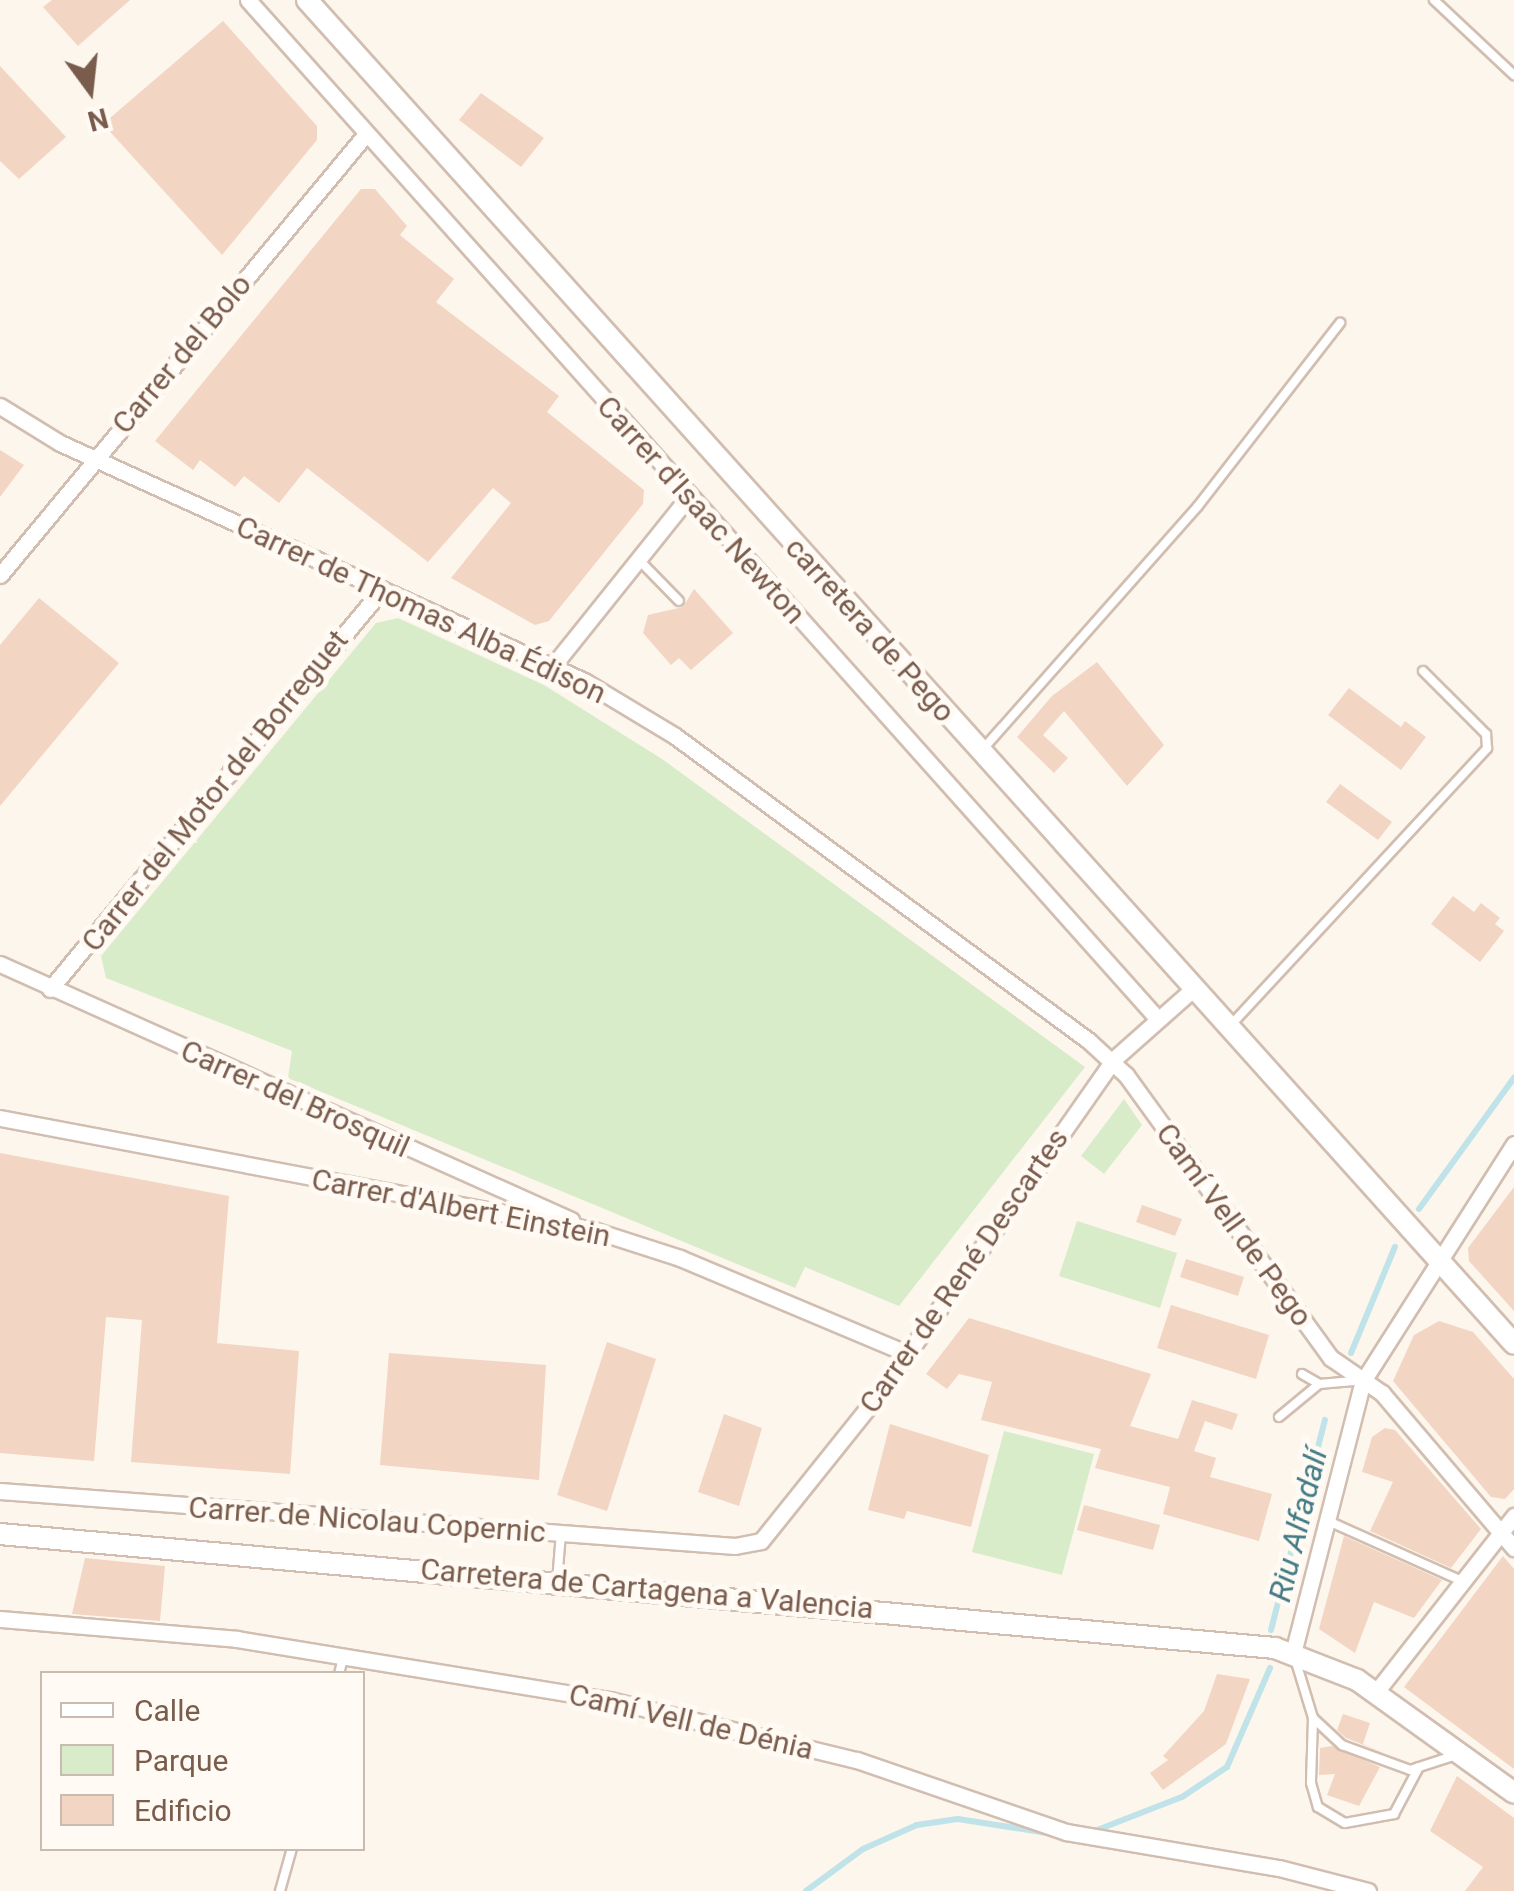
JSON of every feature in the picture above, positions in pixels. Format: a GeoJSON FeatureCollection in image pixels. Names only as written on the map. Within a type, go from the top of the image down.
{"type":"FeatureCollection","features":[{"type":"Feature","properties":{"kind":"main road","name":"carretera de Pego"},"geometry":{"type":"LineString","coordinates":[[306,0],[1437,1258]]}},
{"type":"Feature","properties":{"kind":"main road"},"geometry":{"type":"LineString","coordinates":[[1437,1258],[1514,1344]]}},
{"type":"Feature","properties":{"kind":"main road","name":"Carretera de Cartagena a Valencia"},"geometry":{"type":"LineString","coordinates":[[0,1534],[1143,1633],[1293,1653],[1376,1692],[1514,1793]]}},
{"type":"Feature","properties":{"kind":"street","name":"Carrer d'Isaac Newton"},"geometry":{"type":"LineString","coordinates":[[248,0],[1157,1018]]}},
{"type":"Feature","properties":{"kind":"street","name":"Carrer del Bolo"},"geometry":{"type":"LineString","coordinates":[[0,575],[366,134]]}},
{"type":"Feature","properties":{"kind":"street","name":"Carrer de Thomas Alba Édison"},"geometry":{"type":"LineString","coordinates":[[0,406],[96,457],[379,593],[552,668],[675,736],[1113,1060]]}},
{"type":"Feature","properties":{"kind":"street"},"geometry":{"type":"LineString","coordinates":[[552,668],[636,557],[689,496]]}},
{"type":"Feature","properties":{"kind":"street","name":"Carrer del Motor del Borreguet"},"geometry":{"type":"LineString","coordinates":[[50,989],[379,593]]}},
{"type":"Feature","properties":{"kind":"street","name":"Carrer del Brosquil"},"geometry":{"type":"LineString","coordinates":[[0,964],[593,1230]]}},
{"type":"Feature","properties":{"kind":"street","name":"Carrer de René Descartes"},"geometry":{"type":"LineString","coordinates":[[735,1546],[774,1533],[1113,1060],[1194,988]]}},
{"type":"Feature","properties":{"kind":"street","name":"Camí Vell de Pego"},"geometry":{"type":"LineString","coordinates":[[1113,1060],[1331,1358],[1382,1393],[1514,1548]]}},
{"type":"Feature","properties":{"kind":"street","name":"Carrer d'Albert Einstein"},"geometry":{"type":"LineString","coordinates":[[0,1118],[593,1230],[680,1258],[906,1353]]}},
{"type":"Feature","properties":{"kind":"street"},"geometry":{"type":"LineString","coordinates":[[1293,1653],[1363,1380],[1437,1258],[1514,1144]]}},
{"type":"Feature","properties":{"kind":"street","name":"Carrer de Nicolau Copernic"},"geometry":{"type":"LineString","coordinates":[[0,1491],[735,1546]]}},
{"type":"Feature","properties":{"kind":"street"},"geometry":{"type":"LineString","coordinates":[[1376,1692],[1514,1516]]}},
{"type":"Feature","properties":{"kind":"street","name":"Camí Vell de Dénia"},"geometry":{"type":"LineString","coordinates":[[0,1619],[237,1639],[341,1666],[724,1725],[857,1760],[1066,1832],[1290,1870],[1368,1891]]}},
{"type":"Feature","properties":{"kind":"lane"},"geometry":{"type":"LineString","coordinates":[[1434,0],[1514,75]]}},
{"type":"Feature","properties":{"kind":"lane"},"geometry":{"type":"LineString","coordinates":[[980,752],[1198,506],[1340,323]]}},
{"type":"Feature","properties":{"kind":"lane"},"geometry":{"type":"LineString","coordinates":[[636,557],[680,602]]}},
{"type":"Feature","properties":{"kind":"lane"},"geometry":{"type":"LineString","coordinates":[[1230,1027],[1487,748],[1486,734],[1423,671]]}},
{"type":"Feature","properties":{"kind":"lane"},"geometry":{"type":"LineString","coordinates":[[1302,1374],[1320,1384]]}},
{"type":"Feature","properties":{"kind":"lane"},"geometry":{"type":"LineString","coordinates":[[1279,1418],[1320,1384],[1363,1380]]}},
{"type":"Feature","properties":{"kind":"lane"},"geometry":{"type":"LineString","coordinates":[[1326,1520],[1462,1581]]}},
{"type":"Feature","properties":{"kind":"lane"},"geometry":{"type":"LineString","coordinates":[[557,1581],[561,1533]]}},
{"type":"Feature","properties":{"kind":"lane"},"geometry":{"type":"LineString","coordinates":[[1293,1653],[1314,1718],[1312,1783],[1318,1807],[1344,1823],[1394,1814],[1418,1767]]}},
{"type":"Feature","properties":{"kind":"lane"},"geometry":{"type":"LineString","coordinates":[[1314,1718],[1342,1745],[1410,1770],[1460,1754]]}},
{"type":"Feature","properties":{"kind":"lane"},"geometry":{"type":"LineString","coordinates":[[280,1891],[291,1851]]}},
{"type":"Feature","properties":{"kind":"green space"},"geometry":{"type":"Polygon","coordinates":[[[398,618],[544,685],[662,759],[1085,1067],[899,1306],[805,1267],[795,1288],[288,1078],[292,1051],[106,978],[101,956],[376,623],[398,618]]]}},
{"type":"Feature","properties":{"kind":"green space"},"geometry":{"type":"Polygon","coordinates":[[[1124,1099],[1142,1125],[1104,1174],[1081,1156],[1124,1099]]]}},
{"type":"Feature","properties":{"kind":"green space"},"geometry":{"type":"Polygon","coordinates":[[[1077,1221],[1177,1253],[1160,1308],[1059,1276],[1077,1221]]]}},
{"type":"Feature","properties":{"kind":"green space"},"geometry":{"type":"Polygon","coordinates":[[[1004,1431],[1094,1454],[1062,1575],[972,1552],[1004,1431]]]}},
{"type":"Feature","properties":{"kind":"building"},"geometry":{"type":"Polygon","coordinates":[[[52,0],[130,0],[78,46],[43,7],[52,0]]]}},
{"type":"Feature","properties":{"kind":"building"},"geometry":{"type":"Polygon","coordinates":[[[223,21],[317,126],[317,140],[222,255],[103,124],[223,21]]]}},
{"type":"Feature","properties":{"kind":"building"},"geometry":{"type":"Polygon","coordinates":[[[0,66],[66,137],[19,179],[0,161],[0,66]]]}},
{"type":"Feature","properties":{"kind":"building"},"geometry":{"type":"Polygon","coordinates":[[[481,93],[544,138],[521,167],[459,120],[481,93]]]}},
{"type":"Feature","properties":{"kind":"building"},"geometry":{"type":"Polygon","coordinates":[[[361,189],[375,189],[407,226],[400,235],[454,279],[436,302],[559,396],[547,412],[644,490],[643,504],[549,621],[535,625],[451,578],[511,503],[493,488],[428,562],[307,468],[279,503],[244,476],[235,487],[200,460],[193,470],[155,441],[361,189]]]}},
{"type":"Feature","properties":{"kind":"building"},"geometry":{"type":"Polygon","coordinates":[[[0,450],[24,465],[0,497],[0,450]]]}},
{"type":"Feature","properties":{"kind":"building"},"geometry":{"type":"Polygon","coordinates":[[[694,589],[733,633],[691,670],[679,658],[671,665],[643,633],[648,615],[683,607],[694,589]]]}},
{"type":"Feature","properties":{"kind":"building"},"geometry":{"type":"Polygon","coordinates":[[[39,598],[119,663],[0,806],[0,645],[39,598]]]}},
{"type":"Feature","properties":{"kind":"building"},"geometry":{"type":"Polygon","coordinates":[[[1097,662],[1164,745],[1127,786],[1064,711],[1043,735],[1068,758],[1054,773],[1017,737],[1052,696],[1097,662]]]}},
{"type":"Feature","properties":{"kind":"building"},"geometry":{"type":"Polygon","coordinates":[[[1349,688],[1401,727],[1405,721],[1426,737],[1401,770],[1328,715],[1349,688]]]}},
{"type":"Feature","properties":{"kind":"building"},"geometry":{"type":"Polygon","coordinates":[[[1340,784],[1392,822],[1378,840],[1326,802],[1340,784]]]}},
{"type":"Feature","properties":{"kind":"building"},"geometry":{"type":"Polygon","coordinates":[[[1453,896],[1474,912],[1481,903],[1500,918],[1495,924],[1504,931],[1480,962],[1431,924],[1453,896]]]}},
{"type":"Feature","properties":{"kind":"building"},"geometry":{"type":"Polygon","coordinates":[[[0,1153],[229,1196],[217,1343],[299,1351],[290,1474],[131,1462],[142,1320],[106,1317],[94,1461],[0,1453],[0,1153]]]}},
{"type":"Feature","properties":{"kind":"building"},"geometry":{"type":"Polygon","coordinates":[[[1514,1187],[1514,1311],[1469,1261],[1468,1248],[1514,1187]]]}},
{"type":"Feature","properties":{"kind":"building"},"geometry":{"type":"Polygon","coordinates":[[[1142,1205],[1182,1219],[1175,1236],[1136,1222],[1142,1205]]]}},
{"type":"Feature","properties":{"kind":"building"},"geometry":{"type":"Polygon","coordinates":[[[1186,1259],[1244,1277],[1238,1296],[1180,1277],[1186,1259]]]}},
{"type":"Feature","properties":{"kind":"building"},"geometry":{"type":"Polygon","coordinates":[[[1171,1305],[1269,1335],[1256,1379],[1157,1348],[1171,1305]]]}},
{"type":"Feature","properties":{"kind":"building"},"geometry":{"type":"Polygon","coordinates":[[[969,1318],[1151,1374],[1130,1426],[1178,1439],[1192,1400],[1238,1414],[1232,1430],[1205,1421],[1194,1451],[1216,1458],[1210,1477],[1272,1494],[1259,1541],[1163,1514],[1170,1487],[1095,1468],[1101,1449],[981,1420],[992,1382],[959,1374],[947,1389],[926,1374],[969,1318]]]}},
{"type":"Feature","properties":{"kind":"building"},"geometry":{"type":"Polygon","coordinates":[[[1439,1321],[1473,1332],[1514,1379],[1514,1489],[1505,1499],[1491,1497],[1393,1381],[1414,1335],[1439,1321]]]}},
{"type":"Feature","properties":{"kind":"building"},"geometry":{"type":"Polygon","coordinates":[[[607,1342],[656,1359],[607,1511],[557,1495],[607,1342]]]}},
{"type":"Feature","properties":{"kind":"building"},"geometry":{"type":"Polygon","coordinates":[[[389,1353],[546,1365],[539,1480],[380,1465],[389,1353]]]}},
{"type":"Feature","properties":{"kind":"building"},"geometry":{"type":"Polygon","coordinates":[[[724,1414],[762,1428],[739,1506],[698,1492],[724,1414]]]}},
{"type":"Feature","properties":{"kind":"building"},"geometry":{"type":"Polygon","coordinates":[[[890,1424],[989,1455],[971,1527],[907,1511],[904,1519],[868,1510],[890,1424]]]}},
{"type":"Feature","properties":{"kind":"building"},"geometry":{"type":"Polygon","coordinates":[[[1385,1428],[1395,1430],[1481,1529],[1451,1568],[1370,1531],[1393,1482],[1362,1472],[1372,1437],[1385,1428]]]}},
{"type":"Feature","properties":{"kind":"building"},"geometry":{"type":"Polygon","coordinates":[[[1084,1505],[1160,1525],[1153,1550],[1077,1530],[1084,1505]]]}},
{"type":"Feature","properties":{"kind":"building"},"geometry":{"type":"Polygon","coordinates":[[[1344,1536],[1442,1580],[1414,1618],[1374,1602],[1355,1653],[1319,1629],[1344,1536]]]}},
{"type":"Feature","properties":{"kind":"building"},"geometry":{"type":"Polygon","coordinates":[[[1503,1556],[1514,1569],[1514,1769],[1404,1687],[1503,1556]]]}},
{"type":"Feature","properties":{"kind":"building"},"geometry":{"type":"Polygon","coordinates":[[[85,1558],[165,1566],[160,1621],[72,1614],[85,1558]]]}},
{"type":"Feature","properties":{"kind":"building"},"geometry":{"type":"Polygon","coordinates":[[[1217,1674],[1250,1679],[1226,1744],[1163,1790],[1150,1773],[1168,1760],[1163,1756],[1204,1711],[1217,1674]]]}},
{"type":"Feature","properties":{"kind":"building"},"geometry":{"type":"Polygon","coordinates":[[[1343,1714],[1370,1723],[1363,1744],[1384,1753],[1346,1738],[1337,1730],[1343,1714]]]}},
{"type":"Feature","properties":{"kind":"building"},"geometry":{"type":"Polygon","coordinates":[[[1332,1746],[1380,1767],[1359,1806],[1327,1795],[1335,1774],[1319,1775],[1320,1748],[1332,1746]]]}},
{"type":"Feature","properties":{"kind":"building"},"geometry":{"type":"Polygon","coordinates":[[[1457,1776],[1514,1818],[1514,1891],[1465,1891],[1483,1867],[1430,1831],[1457,1776]]]}},
{"type":"Feature","properties":{"kind":"waterway","name":"Riu Alfadalí"},"geometry":{"type":"LineString","coordinates":[[1419,1209],[1514,1078]]}},
{"type":"Feature","properties":{"kind":"waterway","name":"Riu Alfadalí"},"geometry":{"type":"LineString","coordinates":[[1351,1353],[1395,1247]]}},
{"type":"Feature","properties":{"kind":"waterway","name":"Riu Alfadalí"},"geometry":{"type":"LineString","coordinates":[[1271,1630],[1325,1420]]}},
{"type":"Feature","properties":{"kind":"waterway","name":"Riu Alfadalí"},"geometry":{"type":"LineString","coordinates":[[1092,1832],[1182,1797],[1227,1767],[1270,1668]]}},
{"type":"Feature","properties":{"kind":"waterway","name":"Riu Alfadalí"},"geometry":{"type":"LineString","coordinates":[[806,1891],[863,1849],[917,1825],[958,1819],[1060,1835]]}}]}
